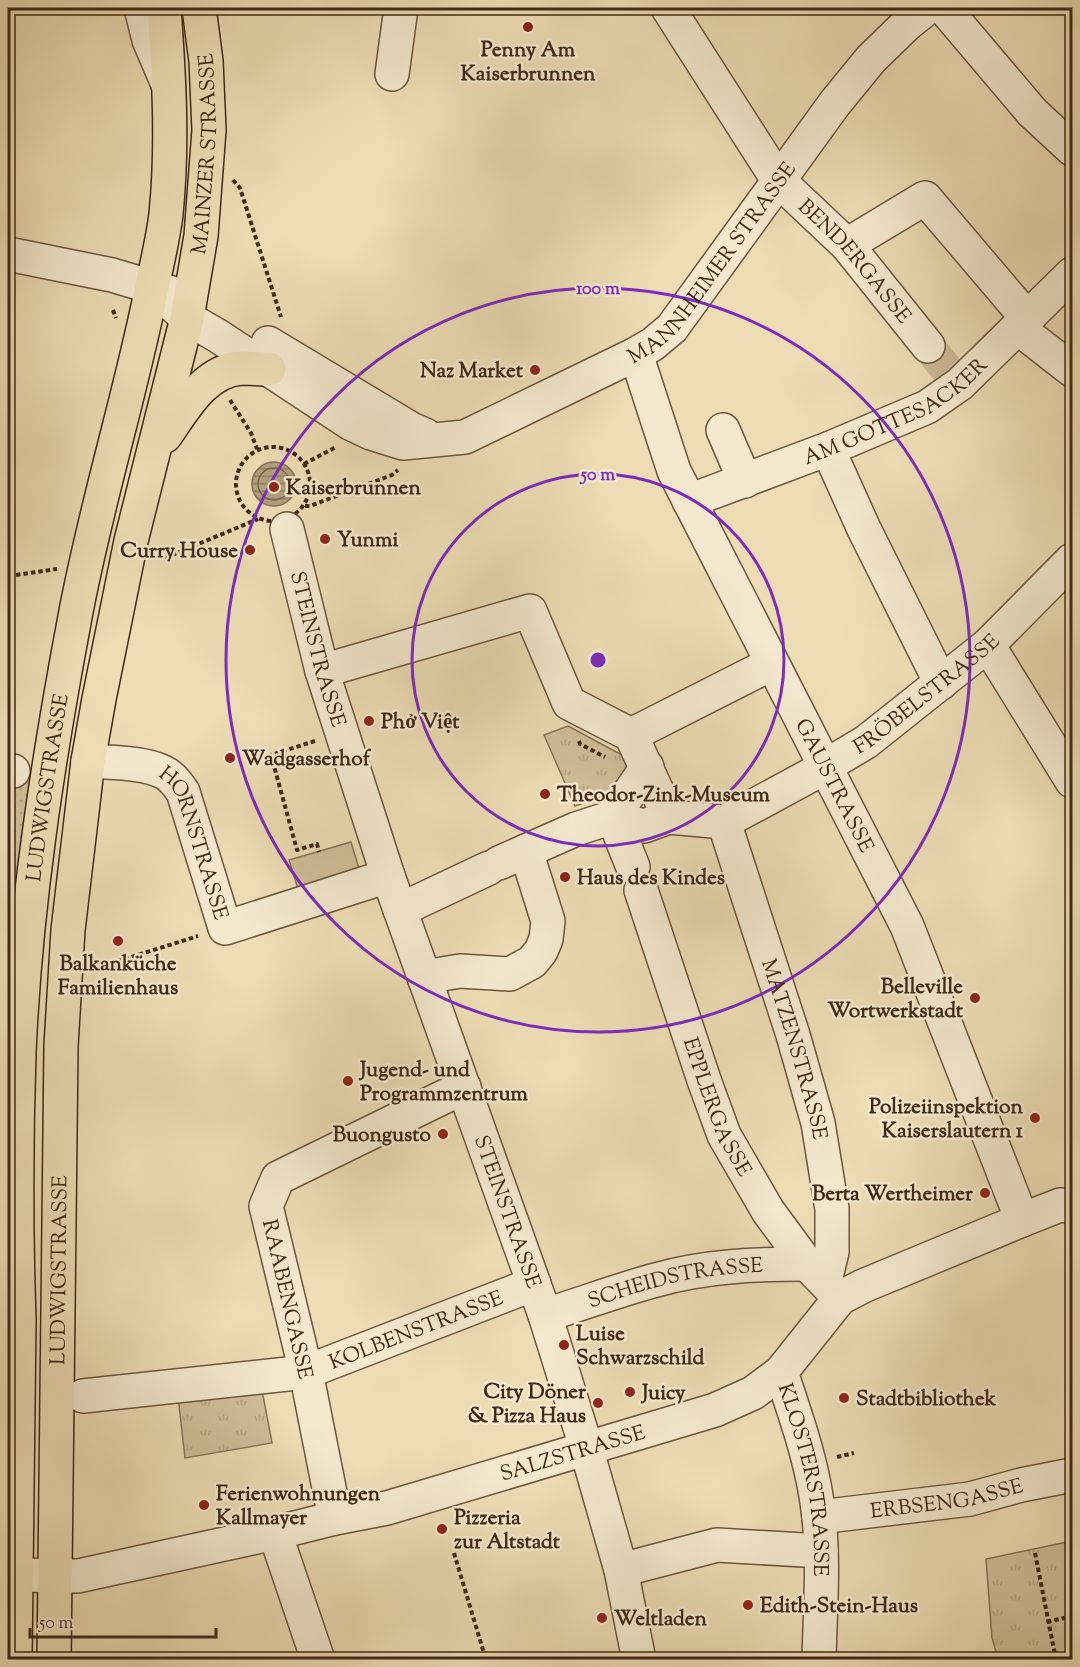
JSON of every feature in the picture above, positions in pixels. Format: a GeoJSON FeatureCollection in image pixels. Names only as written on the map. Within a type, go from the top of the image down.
{"type":"FeatureCollection","features":[{"type":"Feature","properties":{"kind":"main road","name":"MAINZER STRASSE"},"geometry":{"type":"LineString","coordinates":[[152,286],[166,217],[171,134],[164,8]]}},
{"type":"Feature","properties":{"kind":"main road","name":"MAINZER STRASSE"},"geometry":{"type":"LineString","coordinates":[[189,309],[204,217],[209,130],[206,61],[200,8]]}},
{"type":"Feature","properties":{"kind":"main road","name":"LUDWIGSTRASSE"},"geometry":{"type":"LineString","coordinates":[[15,1659],[20,1320],[18,1277],[19,1052],[27,945],[48,779],[75,615],[152,286]]}},
{"type":"Feature","properties":{"kind":"main road","name":"LUDWIGSTRASSE"},"geometry":{"type":"LineString","coordinates":[[54,1659],[61,1046],[68,930],[88,761],[131,541],[189,309]]}},
{"type":"Feature","properties":{"kind":"main road"},"geometry":{"type":"LineString","coordinates":[[152,454],[190,400],[217,375],[239,368],[269,369]]}},
{"type":"Feature","properties":{"kind":"street"},"geometry":{"type":"LineString","coordinates":[[141,8],[149,40],[170,89]]}},
{"type":"Feature","properties":{"kind":"street"},"geometry":{"type":"LineString","coordinates":[[392,74],[401,8]]}},
{"type":"Feature","properties":{"kind":"street","name":"BENDERGASSE"},"geometry":{"type":"LineString","coordinates":[[668,8],[778,180],[847,245],[928,346]]}},
{"type":"Feature","properties":{"kind":"street","name":"MANNHEIMER STRASSE"},"geometry":{"type":"LineString","coordinates":[[189,309],[218,336],[350,423],[371,433],[402,443],[465,437],[636,354],[653,344],[672,328],[835,103],[871,59],[927,8]]}},
{"type":"Feature","properties":{"kind":"street"},"geometry":{"type":"LineString","coordinates":[[944,8],[1032,112],[1072,149]]}},
{"type":"Feature","properties":{"kind":"street"},"geometry":{"type":"LineString","coordinates":[[847,245],[925,198],[1023,324],[1072,370]]}},
{"type":"Feature","properties":{"kind":"street"},"geometry":{"type":"LineString","coordinates":[[8,254],[112,275],[152,286],[189,309],[208,306],[411,429],[440,441]]}},
{"type":"Feature","properties":{"kind":"street","name":"AM GOTTESACKER"},"geometry":{"type":"LineString","coordinates":[[689,501],[828,449],[927,407],[954,377],[1023,324],[1072,274]]}},
{"type":"Feature","properties":{"kind":"street","name":"GAUSTRASSE"},"geometry":{"type":"LineString","coordinates":[[636,354],[674,471],[907,926],[1022,1220]]}},
{"type":"Feature","properties":{"kind":"street"},"geometry":{"type":"LineString","coordinates":[[723,430],[745,481]]}},
{"type":"Feature","properties":{"kind":"street"},"geometry":{"type":"LineString","coordinates":[[828,449],[864,529],[941,683]]}},
{"type":"Feature","properties":{"kind":"street","name":"STEINSTRASSE"},"geometry":{"type":"LineString","coordinates":[[283,518],[322,671],[388,876],[534,1284],[587,1449],[621,1570],[639,1659]]}},
{"type":"Feature","properties":{"kind":"street","name":"FRÖBELSTRASSE"},"geometry":{"type":"LineString","coordinates":[[724,822],[826,767],[866,742],[988,645],[1072,560]]}},
{"type":"Feature","properties":{"kind":"street"},"geometry":{"type":"LineString","coordinates":[[322,671],[530,611],[569,703],[631,735],[669,817]]}},
{"type":"Feature","properties":{"kind":"street"},"geometry":{"type":"LineString","coordinates":[[988,645],[1072,781]]}},
{"type":"Feature","properties":{"kind":"street"},"geometry":{"type":"LineString","coordinates":[[631,735],[771,664]]}},
{"type":"Feature","properties":{"kind":"street","name":"HORNSTRASSE"},"geometry":{"type":"LineString","coordinates":[[88,761],[146,766],[164,772],[177,783],[183,792],[225,928],[388,876]]}},
{"type":"Feature","properties":{"kind":"street"},"geometry":{"type":"LineString","coordinates":[[613,817],[647,767]]}},
{"type":"Feature","properties":{"kind":"street"},"geometry":{"type":"LineString","coordinates":[[400,910],[576,829],[613,817],[644,826],[669,817],[724,822]]}},
{"type":"Feature","properties":{"kind":"street","name":"EPPLERGASSE"},"geometry":{"type":"LineString","coordinates":[[613,817],[637,878],[724,1135],[768,1211],[824,1281]]}},
{"type":"Feature","properties":{"kind":"street","name":"MATZENSTRASSE"},"geometry":{"type":"LineString","coordinates":[[724,822],[793,1035],[818,1123],[832,1209],[832,1252],[824,1281]]}},
{"type":"Feature","properties":{"kind":"street"},"geometry":{"type":"LineString","coordinates":[[425,980],[436,975],[460,971],[510,974],[532,962],[541,951],[546,939],[548,921],[505,861]]}},
{"type":"Feature","properties":{"kind":"street","name":"RAABENGASSE"},"geometry":{"type":"LineString","coordinates":[[335,1518],[306,1372],[266,1206],[278,1178],[464,1087]]}},
{"type":"Feature","properties":{"kind":"street","name":"SALZSTRASSE"},"geometry":{"type":"LineString","coordinates":[[16,1575],[78,1576],[387,1508],[715,1410],[753,1393],[781,1372],[824,1281],[863,1286],[1060,1205],[1072,1206]]}},
{"type":"Feature","properties":{"kind":"street","name":"SCHEIDSTRASSE"},"geometry":{"type":"LineString","coordinates":[[545,1316],[657,1279],[752,1264],[824,1281]]}},
{"type":"Feature","properties":{"kind":"street","name":"KOLBENSTRASSE"},"geometry":{"type":"LineString","coordinates":[[83,1396],[306,1372],[534,1284]]}},
{"type":"Feature","properties":{"kind":"street","name":"KLOSTERSTRASSE"},"geometry":{"type":"LineString","coordinates":[[781,1372],[805,1440],[819,1517],[821,1551],[819,1659]]}},
{"type":"Feature","properties":{"kind":"street","name":"ERBSENGASSE"},"geometry":{"type":"LineString","coordinates":[[819,1517],[970,1499],[1021,1485],[1072,1475]]}},
{"type":"Feature","properties":{"kind":"street"},"geometry":{"type":"LineString","coordinates":[[275,1533],[318,1659]]}},
{"type":"Feature","properties":{"kind":"street"},"geometry":{"type":"LineString","coordinates":[[621,1570],[717,1545],[821,1551]]}},
{"type":"Feature","properties":{"kind":"path"},"geometry":{"type":"LineString","coordinates":[[230,175],[240,188],[282,321]]}},
{"type":"Feature","properties":{"kind":"path"},"geometry":{"type":"LineString","coordinates":[[228,397],[251,433],[257,449]]}},
{"type":"Feature","properties":{"kind":"path"},"geometry":{"type":"LineString","coordinates":[[304,464],[333,450],[339,443]]}},
{"type":"Feature","properties":{"kind":"path"},"geometry":{"type":"LineString","coordinates":[[268,446],[281,447],[292,452],[308,470],[309,495],[283,518],[248,512],[235,491],[239,466],[257,449],[268,446]]}},
{"type":"Feature","properties":{"kind":"path"},"geometry":{"type":"LineString","coordinates":[[165,558],[283,518],[392,475],[403,466]]}},
{"type":"Feature","properties":{"kind":"path"},"geometry":{"type":"LineString","coordinates":[[16,574],[57,569]]}},
{"type":"Feature","properties":{"kind":"path"},"geometry":{"type":"LineString","coordinates":[[319,852],[317,844],[297,850],[270,755],[342,732]]}},
{"type":"Feature","properties":{"kind":"path"},"geometry":{"type":"LineString","coordinates":[[104,966],[225,928]]}},
{"type":"Feature","properties":{"kind":"path"},"geometry":{"type":"LineString","coordinates":[[454,1553],[486,1659]]}},
{"type":"Feature","properties":{"kind":"path"},"geometry":{"type":"LineString","coordinates":[[1035,1553],[1056,1659]]}},
{"type":"Feature","properties":{"kind":"path"},"geometry":{"type":"LineString","coordinates":[[1047,1622],[1072,1616]]}},
{"type":"Feature","properties":{"kind":"green space"},"geometry":{"type":"Polygon","coordinates":[[[568,726],[624,756],[630,771],[618,791],[575,806],[544,735],[568,726]]]}},
{"type":"Feature","properties":{"kind":"green space"},"geometry":{"type":"Polygon","coordinates":[[[35,768],[8,1038],[8,780],[24,776],[29,770],[35,768]]]}},
{"type":"Feature","properties":{"kind":"green space"},"geometry":{"type":"Polygon","coordinates":[[[351,842],[360,872],[298,889],[289,860],[351,842]]]}},
{"type":"Feature","properties":{"kind":"green space"},"geometry":{"type":"Polygon","coordinates":[[[261,1385],[272,1443],[185,1458],[178,1396],[261,1385]]]}},
{"type":"Feature","properties":{"kind":"green space"},"geometry":{"type":"Polygon","coordinates":[[[1072,1541],[1072,1659],[998,1659],[992,1638],[986,1559],[1072,1541]]]}},
{"type":"Feature","properties":{"kind":"water","name":"Kaiserbrunnen"},"geometry":{"type":"Polygon","coordinates":[[[274,462],[290,468],[296,484],[290,500],[274,506],[258,500],[252,484],[258,468],[274,462]]]}},
{"type":"Feature","properties":{"kind":"tunnel"},"geometry":{"type":"LineString","coordinates":[[928,346],[948,371]]}},
{"type":"Feature","properties":{"kind":"place","name":"Penny Am Kaiserbrunnen"},"geometry":{"type":"Point","coordinates":[528,27]}},
{"type":"Feature","properties":{"kind":"place","name":"Naz Market"},"geometry":{"type":"Point","coordinates":[535,370]}},
{"type":"Feature","properties":{"kind":"place","name":"Kaiserbrunnen"},"geometry":{"type":"Point","coordinates":[274,487]}},
{"type":"Feature","properties":{"kind":"place","name":"Yunmi"},"geometry":{"type":"Point","coordinates":[325,539]}},
{"type":"Feature","properties":{"kind":"place","name":"Curry House"},"geometry":{"type":"Point","coordinates":[250,550]}},
{"type":"Feature","properties":{"kind":"place","name":"Phở Việt"},"geometry":{"type":"Point","coordinates":[369,721]}},
{"type":"Feature","properties":{"kind":"place","name":"Wadgasserhof"},"geometry":{"type":"Point","coordinates":[230,758]}},
{"type":"Feature","properties":{"kind":"place","name":"Theodor-Zink-Museum"},"geometry":{"type":"Point","coordinates":[545,794]}},
{"type":"Feature","properties":{"kind":"place","name":"Haus des Kindes"},"geometry":{"type":"Point","coordinates":[565,877]}},
{"type":"Feature","properties":{"kind":"place","name":"Balkanküche Familienhaus"},"geometry":{"type":"Point","coordinates":[118,941]}},
{"type":"Feature","properties":{"kind":"place","name":"Belleville Wortwerkstadt"},"geometry":{"type":"Point","coordinates":[975,998]}},
{"type":"Feature","properties":{"kind":"place","name":"Jugend- und Programmzentrum"},"geometry":{"type":"Point","coordinates":[348,1081]}},
{"type":"Feature","properties":{"kind":"place","name":"Polizeiinspektion Kaiserslautern 1"},"geometry":{"type":"Point","coordinates":[1035,1118]}},
{"type":"Feature","properties":{"kind":"place","name":"Buongusto"},"geometry":{"type":"Point","coordinates":[443,1134]}},
{"type":"Feature","properties":{"kind":"place","name":"Berta Wertheimer"},"geometry":{"type":"Point","coordinates":[985,1193]}},
{"type":"Feature","properties":{"kind":"place","name":"Luise Schwarzschild"},"geometry":{"type":"Point","coordinates":[564,1345]}},
{"type":"Feature","properties":{"kind":"place","name":"Juicy"},"geometry":{"type":"Point","coordinates":[630,1392]}},
{"type":"Feature","properties":{"kind":"place","name":"Stadtbibliothek"},"geometry":{"type":"Point","coordinates":[844,1398]}},
{"type":"Feature","properties":{"kind":"place","name":"City Döner & Pizza Haus"},"geometry":{"type":"Point","coordinates":[598,1403]}},
{"type":"Feature","properties":{"kind":"place","name":"Ferienwohnungen Kallmayer"},"geometry":{"type":"Point","coordinates":[204,1505]}},
{"type":"Feature","properties":{"kind":"place","name":"Pizzeria zur Altstadt"},"geometry":{"type":"Point","coordinates":[442,1529]}},
{"type":"Feature","properties":{"kind":"place","name":"Edith-Stein-Haus"},"geometry":{"type":"Point","coordinates":[748,1605]}},
{"type":"Feature","properties":{"kind":"place","name":"Weltladen"},"geometry":{"type":"Point","coordinates":[602,1618]}}]}
